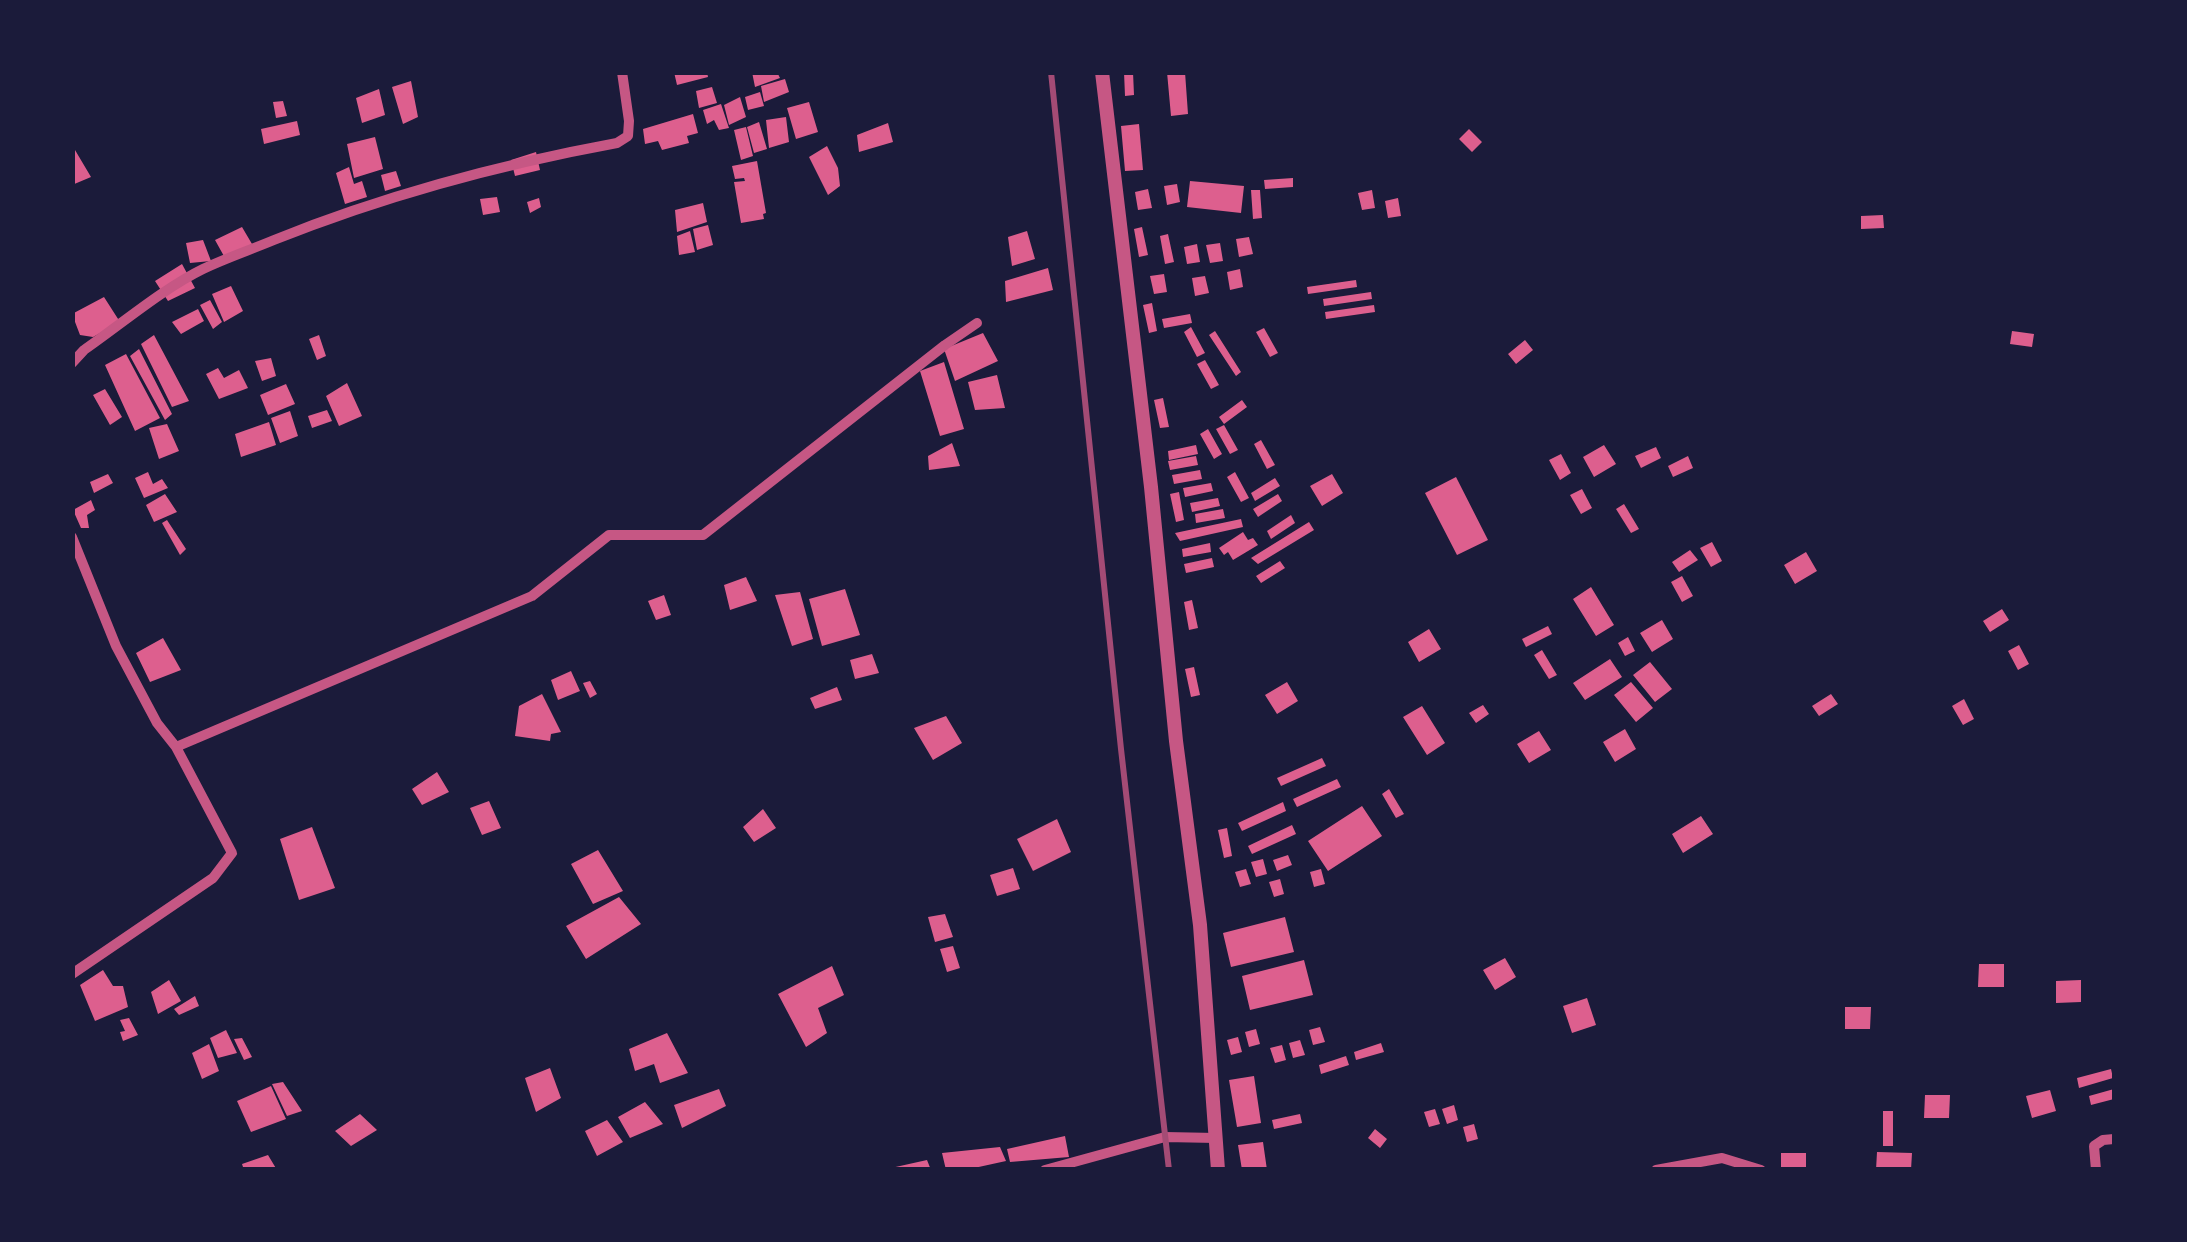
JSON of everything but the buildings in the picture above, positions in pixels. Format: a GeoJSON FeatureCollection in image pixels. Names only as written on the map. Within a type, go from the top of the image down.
{"type":"FeatureCollection","features":[{"type":"Feature","properties":{"kind":"street"},"geometry":{"type":"LineString","coordinates":[[72,363],[84,350],[201,270],[307,226],[464,176],[534,158],[617,144],[628,136],[622,72]]}},
{"type":"Feature","properties":{"kind":"street"},"geometry":{"type":"LineString","coordinates":[[1102,72],[1200,926],[1218,1170]]}},
{"type":"Feature","properties":{"kind":"street"},"geometry":{"type":"LineString","coordinates":[[176,748],[532,596],[609,535],[703,535],[977,323]]}},
{"type":"Feature","properties":{"kind":"street"},"geometry":{"type":"LineString","coordinates":[[72,537],[116,646],[232,853],[213,878],[72,974]]}},
{"type":"Feature","properties":{"kind":"street"},"geometry":{"type":"LineString","coordinates":[[1044,1170],[1166,1137],[1216,1138]]}},
{"type":"Feature","properties":{"kind":"street"},"geometry":{"type":"LineString","coordinates":[[2096,1170],[2094,1146],[2102,1140],[2114,1139]]}},
{"type":"Feature","properties":{"kind":"street"},"geometry":{"type":"LineString","coordinates":[[1656,1170],[1722,1158],[1761,1170]]}},
{"type":"Feature","properties":{"kind":"railway"},"geometry":{"type":"LineString","coordinates":[[1051,72],[1169,1170]]}}]}
